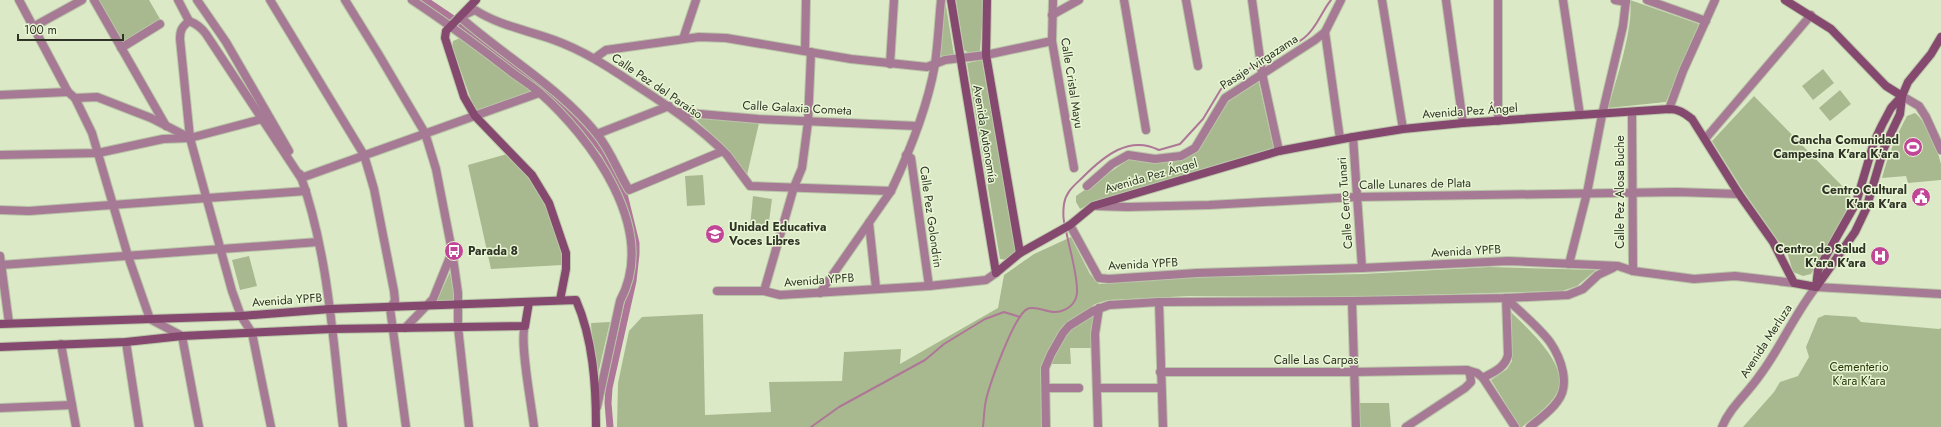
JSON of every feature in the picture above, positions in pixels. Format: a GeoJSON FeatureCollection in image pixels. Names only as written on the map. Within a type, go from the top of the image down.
{"type":"FeatureCollection","features":[{"type":"Feature","properties":{"kind":"street"},"geometry":{"type":"LineString","coordinates":[[19,0],[68,92],[75,98],[92,133],[128,256],[150,319],[182,336]]}},
{"type":"Feature","properties":{"kind":"street"},"geometry":{"type":"LineString","coordinates":[[34,27],[82,0]]}},
{"type":"Feature","properties":{"kind":"street"},"geometry":{"type":"LineString","coordinates":[[94,0],[166,126]]}},
{"type":"Feature","properties":{"kind":"street"},"geometry":{"type":"LineString","coordinates":[[178,0],[189,21],[200,25],[301,178]]}},
{"type":"Feature","properties":{"kind":"street"},"geometry":{"type":"LineString","coordinates":[[197,0],[226,42],[291,154],[306,191],[318,242],[330,309],[343,427]]}},
{"type":"Feature","properties":{"kind":"street"},"geometry":{"type":"LineString","coordinates":[[270,0],[364,155],[374,189],[394,291],[395,300],[390,308],[406,427]]}},
{"type":"Feature","properties":{"kind":"street"},"geometry":{"type":"LineString","coordinates":[[344,0],[379,55],[424,133],[436,169],[452,251],[458,304],[458,327],[469,427]]}},
{"type":"Feature","properties":{"kind":"street"},"geometry":{"type":"LineString","coordinates":[[412,0],[454,21],[554,91],[597,134],[629,190],[723,151]]}},
{"type":"Feature","properties":{"kind":"street"},"geometry":{"type":"LineString","coordinates":[[476,0],[454,21],[446,31],[445,38],[464,97],[475,116],[532,175],[549,203],[566,253],[566,269],[560,300]]}},
{"type":"Feature","properties":{"kind":"street"},"geometry":{"type":"LineString","coordinates":[[683,39],[696,0]]}},
{"type":"Feature","properties":{"kind":"street"},"geometry":{"type":"LineString","coordinates":[[764,291],[794,187],[802,168],[808,122],[806,0]]}},
{"type":"Feature","properties":{"kind":"street"},"geometry":{"type":"LineString","coordinates":[[890,64],[894,0]]}},
{"type":"Feature","properties":{"kind":"street"},"geometry":{"type":"LineString","coordinates":[[820,293],[891,191],[926,102],[935,63],[941,0]]}},
{"type":"Feature","properties":{"kind":"street","name":"Avenida Autonomía"},"geometry":{"type":"LineString","coordinates":[[951,0],[996,273]]}},
{"type":"Feature","properties":{"kind":"street","name":"Avenida Autonomía"},"geometry":{"type":"LineString","coordinates":[[987,0],[986,55],[1020,253]]}},
{"type":"Feature","properties":{"kind":"street","name":"Calle Cristal Mayu"},"geometry":{"type":"LineString","coordinates":[[1053,0],[1052,41],[1074,168]]}},
{"type":"Feature","properties":{"kind":"street"},"geometry":{"type":"LineString","coordinates":[[1052,15],[1079,0]]}},
{"type":"Feature","properties":{"kind":"street"},"geometry":{"type":"LineString","coordinates":[[1124,0],[1146,130]]}},
{"type":"Feature","properties":{"kind":"street"},"geometry":{"type":"LineString","coordinates":[[1186,0],[1198,66]]}},
{"type":"Feature","properties":{"kind":"street"},"geometry":{"type":"LineString","coordinates":[[1252,0],[1261,66],[1279,151]]}},
{"type":"Feature","properties":{"kind":"street","name":"Pasaje Ivirgazama"},"geometry":{"type":"LineString","coordinates":[[1087,186],[1112,164],[1128,155],[1154,158],[1181,156],[1195,148],[1225,98],[1261,66],[1315,40],[1325,32],[1341,0]]}},
{"type":"Feature","properties":{"kind":"street"},"geometry":{"type":"LineString","coordinates":[[1382,0],[1403,129]]}},
{"type":"Feature","properties":{"kind":"street"},"geometry":{"type":"LineString","coordinates":[[1446,0],[1464,123]]}},
{"type":"Feature","properties":{"kind":"street"},"geometry":{"type":"LineString","coordinates":[[1498,0],[1498,121]]}},
{"type":"Feature","properties":{"kind":"street"},"geometry":{"type":"LineString","coordinates":[[1563,0],[1580,115]]}},
{"type":"Feature","properties":{"kind":"street"},"geometry":{"type":"LineString","coordinates":[[1569,264],[1587,194],[1602,114],[1623,26],[1626,1],[1615,0]]}},
{"type":"Feature","properties":{"kind":"street"},"geometry":{"type":"LineString","coordinates":[[1647,0],[1706,21]]}},
{"type":"Feature","properties":{"kind":"street"},"geometry":{"type":"LineString","coordinates":[[1669,109],[1683,71],[1715,0]]}},
{"type":"Feature","properties":{"kind":"street"},"geometry":{"type":"LineString","coordinates":[[1785,0],[1831,29],[1886,86],[1919,106],[1926,117],[1941,150]]}},
{"type":"Feature","properties":{"kind":"street","name":"Calle Pez del Paraíso"},"geometry":{"type":"LineString","coordinates":[[454,21],[475,10],[484,16],[518,30],[555,40],[595,58],[677,112],[723,151],[750,186],[891,191]]}},
{"type":"Feature","properties":{"kind":"street"},"geometry":{"type":"LineString","coordinates":[[1705,139],[1811,15]]}},
{"type":"Feature","properties":{"kind":"street"},"geometry":{"type":"LineString","coordinates":[[189,21],[180,31],[190,138],[205,198],[241,316],[252,333],[271,427]]}},
{"type":"Feature","properties":{"kind":"street"},"geometry":{"type":"LineString","coordinates":[[454,21],[539,93],[578,132],[597,158],[620,202],[627,220],[631,245],[630,267],[620,301],[596,413],[596,427]]}},
{"type":"Feature","properties":{"kind":"street"},"geometry":{"type":"LineString","coordinates":[[121,48],[160,24]]}},
{"type":"Feature","properties":{"kind":"street"},"geometry":{"type":"LineString","coordinates":[[1325,32],[1340,139]]}},
{"type":"Feature","properties":{"kind":"street"},"geometry":{"type":"LineString","coordinates":[[595,58],[606,50],[699,37],[726,38],[890,64],[927,67],[935,63],[986,55],[1052,41]]}},
{"type":"Feature","properties":{"kind":"street"},"geometry":{"type":"LineString","coordinates":[[1902,96],[1908,82],[1931,54],[1941,37]]}},
{"type":"Feature","properties":{"kind":"street"},"geometry":{"type":"LineString","coordinates":[[0,95],[68,92]]}},
{"type":"Feature","properties":{"kind":"street"},"geometry":{"type":"LineString","coordinates":[[301,178],[539,93]]}},
{"type":"Feature","properties":{"kind":"street","name":"Avenida Merluza"},"geometry":{"type":"LineString","coordinates":[[1816,287],[1818,270],[1856,203],[1872,149],[1882,125],[1891,108],[1902,96]]}},
{"type":"Feature","properties":{"kind":"street","name":"Avenida Merluza"},"geometry":{"type":"LineString","coordinates":[[1722,427],[1727,416],[1760,375],[1795,318],[1855,232],[1866,209],[1884,148],[1900,114],[1902,96]]}},
{"type":"Feature","properties":{"kind":"street"},"geometry":{"type":"LineString","coordinates":[[75,98],[97,97],[166,126],[190,138]]}},
{"type":"Feature","properties":{"kind":"street"},"geometry":{"type":"LineString","coordinates":[[597,134],[669,106]]}},
{"type":"Feature","properties":{"kind":"street","name":"Avenida Pez Ángel"},"geometry":{"type":"LineString","coordinates":[[1070,226],[1093,206],[1279,151],[1340,139],[1403,129],[1464,123],[1677,109],[1684,112],[1692,119],[1739,194],[1773,242],[1794,283]]}},
{"type":"Feature","properties":{"kind":"street","name":"Calle Galaxia Cometa"},"geometry":{"type":"LineString","coordinates":[[677,112],[808,122],[916,126]]}},
{"type":"Feature","properties":{"kind":"street","name":"Calle Pez Alosa Buche"},"geometry":{"type":"LineString","coordinates":[[1632,113],[1633,271]]}},
{"type":"Feature","properties":{"kind":"street"},"geometry":{"type":"LineString","coordinates":[[0,155],[98,153],[163,139],[190,138],[262,119]]}},
{"type":"Feature","properties":{"kind":"street","name":"Calle Cerro Tunari"},"geometry":{"type":"LineString","coordinates":[[1352,137],[1362,268]]}},
{"type":"Feature","properties":{"kind":"street","name":"Calle Pez Golondrin"},"geometry":{"type":"LineString","coordinates":[[906,154],[911,158],[929,286]]}},
{"type":"Feature","properties":{"kind":"street"},"geometry":{"type":"LineString","coordinates":[[0,210],[29,211],[306,191]]}},
{"type":"Feature","properties":{"kind":"street","name":"Calle Lunares de Plata"},"geometry":{"type":"LineString","coordinates":[[1093,206],[1127,207],[1209,205],[1356,197],[1677,192],[1739,194]]}},
{"type":"Feature","properties":{"kind":"street"},"geometry":{"type":"LineString","coordinates":[[869,223],[876,288]]}},
{"type":"Feature","properties":{"kind":"street","name":"Avenida YPFB"},"geometry":{"type":"LineString","coordinates":[[717,291],[764,291],[780,295],[929,286],[986,280],[1020,253],[1070,226],[1095,273],[1099,278],[1104,279],[1197,273],[1362,268],[1508,261],[1618,266],[1633,271],[1694,279],[1734,276],[1816,287],[1941,294]]}},
{"type":"Feature","properties":{"kind":"street"},"geometry":{"type":"LineString","coordinates":[[9,324],[0,260],[128,256],[318,242]]}},
{"type":"Feature","properties":{"kind":"street"},"geometry":{"type":"LineString","coordinates":[[404,328],[433,299],[440,285],[452,251]]}},
{"type":"Feature","properties":{"kind":"street"},"geometry":{"type":"LineString","coordinates":[[1046,427],[1045,368],[1063,333],[1073,323],[1099,308],[1109,305],[1160,302],[1352,301],[1506,298],[1568,295],[1583,288],[1592,279],[1603,272],[1618,266]]}},
{"type":"Feature","properties":{"kind":"street"},"geometry":{"type":"LineString","coordinates":[[1483,378],[1501,368],[1506,362],[1508,355],[1506,298]]}},
{"type":"Feature","properties":{"kind":"street"},"geometry":{"type":"LineString","coordinates":[[1506,298],[1550,342],[1560,359],[1564,378],[1564,389],[1558,402],[1530,427]]}},
{"type":"Feature","properties":{"kind":"street","name":"Avenida YPFB"},"geometry":{"type":"LineString","coordinates":[[0,324],[241,316],[330,309],[576,300],[584,318],[589,340],[596,413]]}},
{"type":"Feature","properties":{"kind":"street"},"geometry":{"type":"LineString","coordinates":[[1352,301],[1356,427]]}},
{"type":"Feature","properties":{"kind":"street"},"geometry":{"type":"LineString","coordinates":[[529,302],[523,331],[534,427]]}},
{"type":"Feature","properties":{"kind":"street"},"geometry":{"type":"LineString","coordinates":[[1160,302],[1160,388],[1163,427]]}},
{"type":"Feature","properties":{"kind":"street"},"geometry":{"type":"LineString","coordinates":[[1098,427],[1095,334],[1096,319],[1099,308]]}},
{"type":"Feature","properties":{"kind":"street"},"geometry":{"type":"LineString","coordinates":[[0,347],[126,342],[182,336],[331,329],[525,326]]}},
{"type":"Feature","properties":{"kind":"street"},"geometry":{"type":"LineString","coordinates":[[182,336],[199,427]]}},
{"type":"Feature","properties":{"kind":"street"},"geometry":{"type":"LineString","coordinates":[[126,342],[139,427]]}},
{"type":"Feature","properties":{"kind":"street"},"geometry":{"type":"LineString","coordinates":[[61,344],[76,427]]}},
{"type":"Feature","properties":{"kind":"street","name":"Calle Las Carpas"},"geometry":{"type":"LineString","coordinates":[[1160,372],[1468,372]]}},
{"type":"Feature","properties":{"kind":"street"},"geometry":{"type":"LineString","coordinates":[[1406,427],[1418,424],[1465,388],[1471,382],[1468,372],[1477,373],[1483,378],[1515,427]]}},
{"type":"Feature","properties":{"kind":"street"},"geometry":{"type":"LineString","coordinates":[[1046,388],[1079,388]]}},
{"type":"Feature","properties":{"kind":"street"},"geometry":{"type":"LineString","coordinates":[[1097,388],[1160,388]]}},
{"type":"Feature","properties":{"kind":"street"},"geometry":{"type":"LineString","coordinates":[[0,408],[72,405]]}},
{"type":"Feature","properties":{"kind":"green space"},"geometry":{"type":"Polygon","coordinates":[[[97,0],[149,0],[160,19],[122,44],[97,0]]]}},
{"type":"Feature","properties":{"kind":"green space"},"geometry":{"type":"Polygon","coordinates":[[[945,0],[954,55],[938,57],[945,0]]]}},
{"type":"Feature","properties":{"kind":"green space"},"geometry":{"type":"Polygon","coordinates":[[[956,0],[984,0],[980,51],[969,53],[964,50],[956,0]]]}},
{"type":"Feature","properties":{"kind":"green space"},"geometry":{"type":"Polygon","coordinates":[[[1630,0],[1699,24],[1666,102],[1608,108],[1620,69],[1627,39],[1631,11],[1630,0]]]}},
{"type":"Feature","properties":{"kind":"green space"},"geometry":{"type":"Polygon","coordinates":[[[460,38],[530,89],[531,93],[479,111],[475,111],[452,46],[453,41],[460,38]]]}},
{"type":"Feature","properties":{"kind":"green space"},"geometry":{"type":"Polygon","coordinates":[[[982,60],[1016,255],[1008,260],[1000,259],[967,63],[982,60]]]}},
{"type":"Feature","properties":{"kind":"green space"},"geometry":{"type":"Polygon","coordinates":[[[1823,69],[1834,83],[1813,100],[1802,86],[1823,69]]]}},
{"type":"Feature","properties":{"kind":"green space"},"geometry":{"type":"Polygon","coordinates":[[[1258,79],[1274,149],[1094,202],[1080,209],[1076,202],[1076,196],[1129,159],[1165,162],[1182,159],[1227,101],[1258,79]]]}},
{"type":"Feature","properties":{"kind":"green space"},"geometry":{"type":"Polygon","coordinates":[[[1840,90],[1851,104],[1830,121],[1819,108],[1840,90]]]}},
{"type":"Feature","properties":{"kind":"green space"},"geometry":{"type":"Polygon","coordinates":[[[1754,96],[1848,192],[1851,199],[1836,233],[1811,274],[1803,276],[1793,272],[1788,255],[1744,192],[1712,141],[1754,96]]]}},
{"type":"Feature","properties":{"kind":"green space"},"geometry":{"type":"Polygon","coordinates":[[[1915,113],[1923,122],[1937,151],[1941,164],[1941,180],[1908,183],[1906,176],[1882,178],[1903,123],[1907,116],[1915,113]]]}},
{"type":"Feature","properties":{"kind":"green space"},"geometry":{"type":"Polygon","coordinates":[[[692,116],[759,123],[747,175],[741,166],[715,137],[692,116]]]}},
{"type":"Feature","properties":{"kind":"green space"},"geometry":{"type":"Polygon","coordinates":[[[507,154],[531,180],[542,195],[562,252],[562,265],[491,269],[468,165],[507,154]]]}},
{"type":"Feature","properties":{"kind":"green space"},"geometry":{"type":"Polygon","coordinates":[[[703,175],[705,205],[687,206],[685,176],[703,175]]]}},
{"type":"Feature","properties":{"kind":"green space"},"geometry":{"type":"Polygon","coordinates":[[[753,196],[772,199],[768,229],[750,227],[753,196]]]}},
{"type":"Feature","properties":{"kind":"green space"},"geometry":{"type":"Polygon","coordinates":[[[1071,237],[1090,274],[1099,284],[1196,277],[1363,274],[1489,267],[1596,270],[1577,286],[1562,291],[1347,297],[1189,296],[1108,300],[1095,304],[1086,311],[1096,316],[1092,348],[1070,348],[1071,364],[1043,364],[1041,427],[617,427],[618,383],[629,331],[642,317],[703,314],[705,415],[771,412],[769,382],[842,381],[844,352],[901,349],[900,364],[998,308],[1004,275],[1034,254],[1071,237]]]}},
{"type":"Feature","properties":{"kind":"green space"},"geometry":{"type":"Polygon","coordinates":[[[249,256],[257,286],[240,290],[232,260],[249,256]]]}},
{"type":"Feature","properties":{"kind":"green space"},"geometry":{"type":"Polygon","coordinates":[[[450,272],[455,302],[436,303],[450,272]]]}},
{"type":"Feature","properties":{"kind":"green space"},"geometry":{"type":"Polygon","coordinates":[[[1511,312],[1546,349],[1558,371],[1560,382],[1557,393],[1550,403],[1522,427],[1520,427],[1491,380],[1507,369],[1512,361],[1511,312]]]}},
{"type":"Feature","properties":{"kind":"green space","name":"Cementerio K'ara K'ara"},"geometry":{"type":"Polygon","coordinates":[[[1825,315],[1856,317],[1861,322],[1941,328],[1941,427],[1743,427],[1774,392],[1780,382],[1798,376],[1809,357],[1806,347],[1818,318],[1825,315]]]}},
{"type":"Feature","properties":{"kind":"green space"},"geometry":{"type":"Polygon","coordinates":[[[610,322],[595,387],[591,323],[610,322]]]}},
{"type":"Feature","properties":{"kind":"green space"},"geometry":{"type":"Polygon","coordinates":[[[1359,403],[1389,403],[1391,427],[1360,427],[1359,403]]]}},
{"type":"Feature","properties":{"kind":"waterway"},"geometry":{"type":"LineString","coordinates":[[425,0],[468,29],[501,58],[535,81],[560,104],[590,135],[604,153],[624,194],[636,243],[636,254],[633,281],[609,388],[608,403],[610,427]]}},
{"type":"Feature","properties":{"kind":"waterway"},"geometry":{"type":"LineString","coordinates":[[1263,60],[1290,47],[1304,38],[1316,25],[1331,0]]}},
{"type":"Feature","properties":{"kind":"waterway"},"geometry":{"type":"LineString","coordinates":[[1065,226],[1063,209],[1065,199],[1074,186],[1091,169],[1108,155],[1127,146],[1148,146],[1159,150],[1180,144],[1203,119],[1221,89],[1259,62]]}},
{"type":"Feature","properties":{"kind":"waterway"},"geometry":{"type":"LineString","coordinates":[[983,427],[985,403],[988,391],[1009,336],[1022,314],[1030,308],[1058,312],[1066,309],[1075,301],[1077,293],[1076,278],[1066,230]]}},
{"type":"Feature","properties":{"kind":"waterway"},"geometry":{"type":"LineString","coordinates":[[811,427],[839,407],[925,360],[944,344],[985,319],[1004,312],[1020,317]]}},
{"type":"Feature","properties":{"kind":"place","name":"Cancha Comunidad Campesina K'ara K'ara"},"geometry":{"type":"Point","coordinates":[1913,147]}},
{"type":"Feature","properties":{"kind":"place","name":"Centro Cultural K'ara K'ara"},"geometry":{"type":"Point","coordinates":[1921,197]}},
{"type":"Feature","properties":{"kind":"place","name":"Unidad Educativa Voces Libres"},"geometry":{"type":"Point","coordinates":[715,234]}},
{"type":"Feature","properties":{"kind":"place","name":"Parada 8"},"geometry":{"type":"Point","coordinates":[454,251]}},
{"type":"Feature","properties":{"kind":"place","name":"Centro de Salud K'ara K'ara"},"geometry":{"type":"Point","coordinates":[1880,256]}}]}
